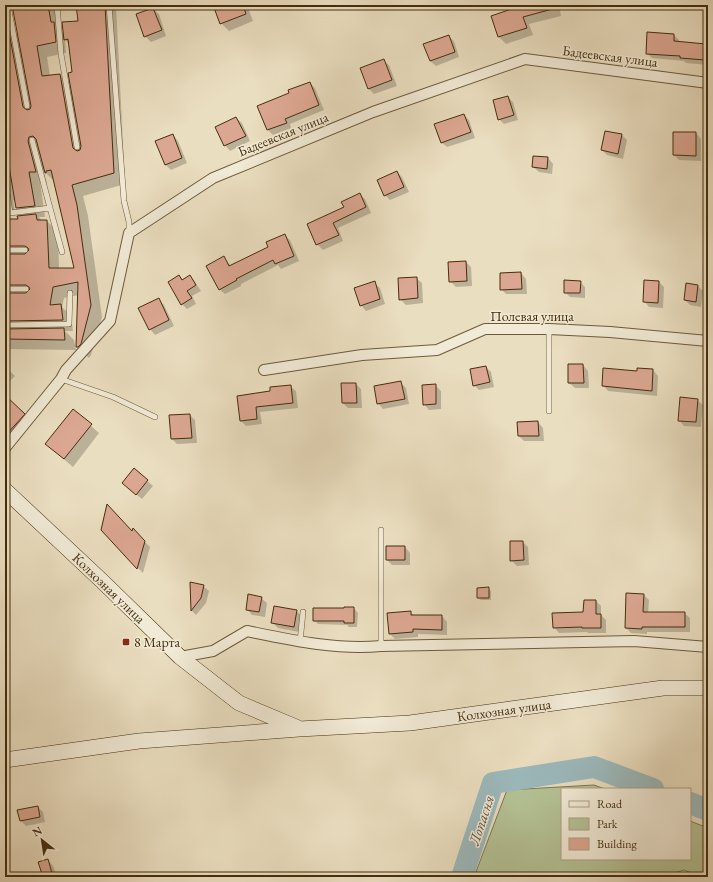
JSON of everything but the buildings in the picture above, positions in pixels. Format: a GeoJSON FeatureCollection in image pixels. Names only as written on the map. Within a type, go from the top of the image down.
{"type":"FeatureCollection","features":[{"type":"Feature","properties":{"kind":"main road","name":"Колхозная улица"},"geometry":{"type":"LineString","coordinates":[[5,490],[102,580],[180,657],[239,703],[299,729]]}},
{"type":"Feature","properties":{"kind":"main road","name":"Колхозная улица"},"geometry":{"type":"LineString","coordinates":[[5,760],[139,741],[299,729],[410,723],[663,688],[708,688]]}},
{"type":"Feature","properties":{"kind":"street","name":"Бадеевская улица"},"geometry":{"type":"LineString","coordinates":[[129,233],[213,178],[373,112],[525,59],[708,83]]}},
{"type":"Feature","properties":{"kind":"street"},"geometry":{"type":"LineString","coordinates":[[5,448],[61,379],[66,370],[110,321],[129,233]]}},
{"type":"Feature","properties":{"kind":"street","name":"Полевая улица"},"geometry":{"type":"LineString","coordinates":[[264,370],[362,355],[437,350],[485,329],[549,329],[610,332],[708,341]]}},
{"type":"Feature","properties":{"kind":"street"},"geometry":{"type":"LineString","coordinates":[[180,657],[213,651],[247,631],[300,642],[358,648],[381,646],[634,641],[708,647]]}},
{"type":"Feature","properties":{"kind":"lane"},"geometry":{"type":"LineString","coordinates":[[8,5],[26,106]]}},
{"type":"Feature","properties":{"kind":"lane"},"geometry":{"type":"LineString","coordinates":[[58,5],[61,54],[77,147]]}},
{"type":"Feature","properties":{"kind":"lane"},"geometry":{"type":"LineString","coordinates":[[109,5],[124,201],[129,222],[129,233]]}},
{"type":"Feature","properties":{"kind":"lane"},"geometry":{"type":"LineString","coordinates":[[32,140],[62,252]]}},
{"type":"Feature","properties":{"kind":"lane"},"geometry":{"type":"LineString","coordinates":[[5,179],[8,213],[50,208]]}},
{"type":"Feature","properties":{"kind":"lane"},"geometry":{"type":"LineString","coordinates":[[5,250],[25,250]]}},
{"type":"Feature","properties":{"kind":"lane"},"geometry":{"type":"LineString","coordinates":[[5,288],[26,289]]}},
{"type":"Feature","properties":{"kind":"lane"},"geometry":{"type":"LineString","coordinates":[[5,325],[69,324],[70,293]]}},
{"type":"Feature","properties":{"kind":"lane"},"geometry":{"type":"LineString","coordinates":[[549,329],[549,411]]}},
{"type":"Feature","properties":{"kind":"lane"},"geometry":{"type":"LineString","coordinates":[[61,379],[113,397],[155,417]]}},
{"type":"Feature","properties":{"kind":"lane"},"geometry":{"type":"LineString","coordinates":[[381,530],[381,646]]}},
{"type":"Feature","properties":{"kind":"lane"},"geometry":{"type":"LineString","coordinates":[[300,642],[303,612]]}},
{"type":"Feature","properties":{"kind":"green space"},"geometry":{"type":"Polygon","coordinates":[[[594,785],[602,788],[561,788],[561,860],[691,860],[691,821],[708,828],[708,877],[702,877],[684,870],[662,877],[474,877],[507,790],[594,785]]]}},
{"type":"Feature","properties":{"kind":"waterway","name":"Лопасня"},"geometry":{"type":"LineString","coordinates":[[462,877],[493,783],[594,767],[650,788]]}},
{"type":"Feature","properties":{"kind":"waterway","name":"Лопасня"},"geometry":{"type":"LineString","coordinates":[[691,803],[708,810]]}},
{"type":"Feature","properties":{"kind":"place","name":"8 Марта"},"geometry":{"type":"Point","coordinates":[126,642]}}]}
